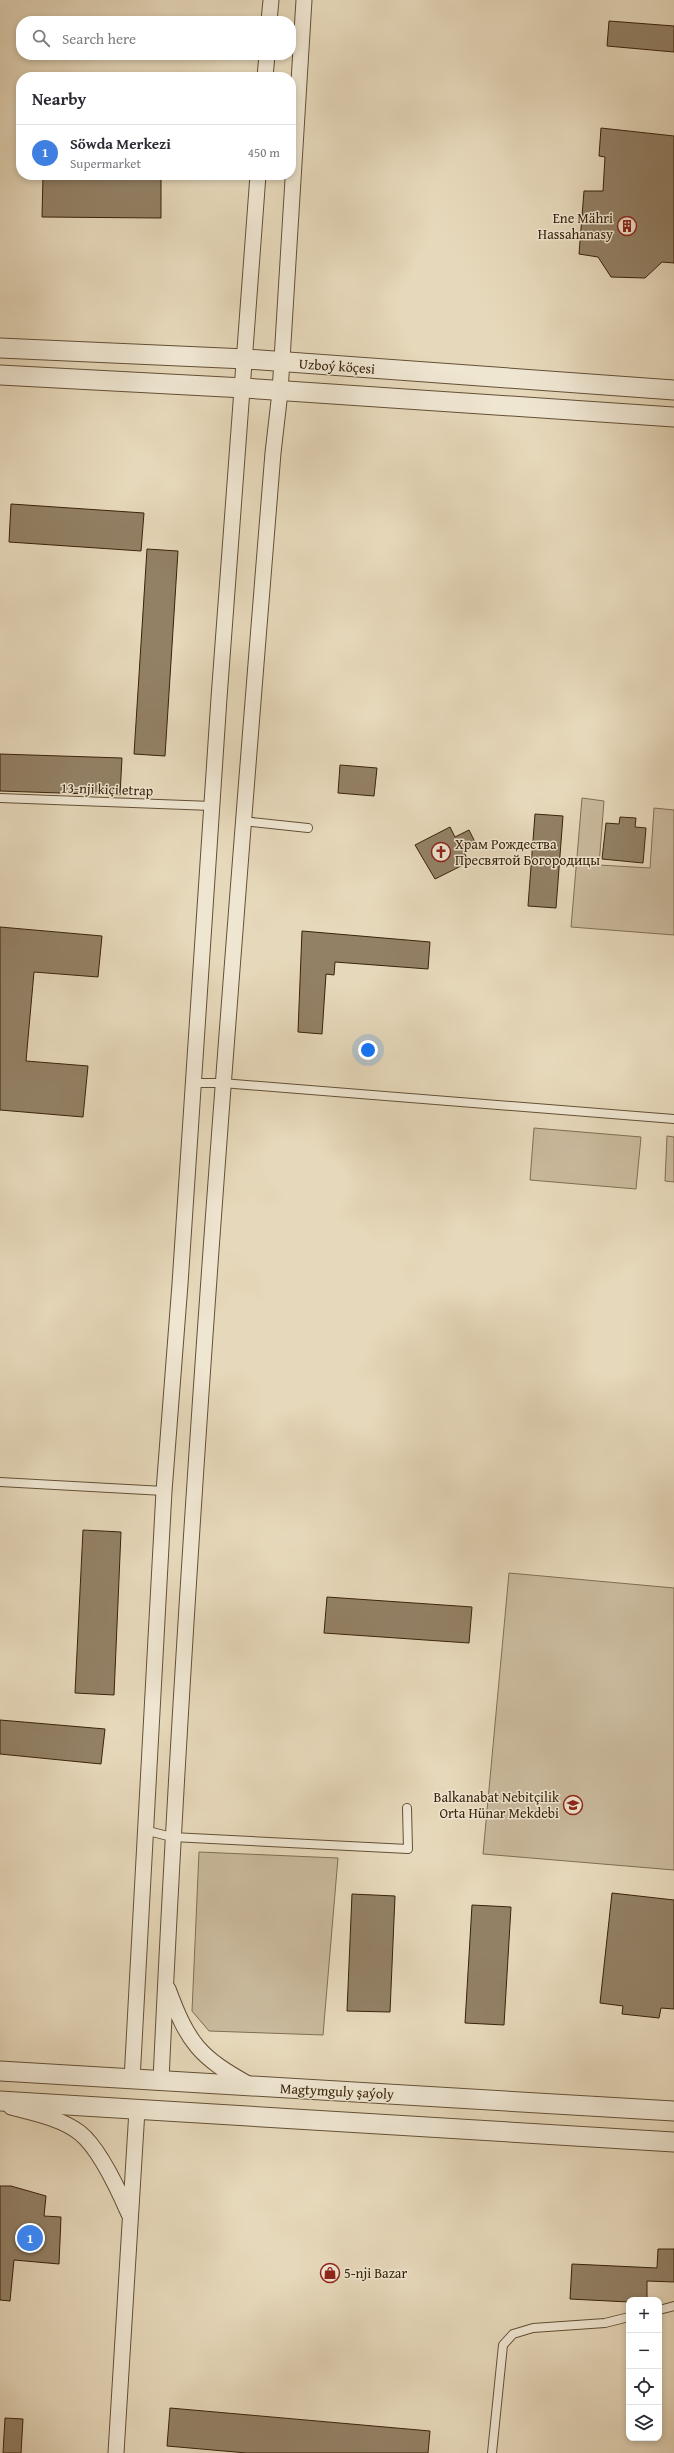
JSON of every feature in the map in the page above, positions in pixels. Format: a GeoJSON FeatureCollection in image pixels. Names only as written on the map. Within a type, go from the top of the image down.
{"type":"FeatureCollection","features":[{"type":"Feature","properties":{"kind":"street"},"geometry":{"type":"LineString","coordinates":[[269,16],[271,0]]}},
{"type":"Feature","properties":{"kind":"street"},"geometry":{"type":"LineString","coordinates":[[296,126],[304,0]]}},
{"type":"Feature","properties":{"kind":"street"},"geometry":{"type":"LineString","coordinates":[[265,72],[267,60]]}},
{"type":"Feature","properties":{"kind":"street"},"geometry":{"type":"LineString","coordinates":[[132,2080],[144,1830],[164,1491],[258,180]]}},
{"type":"Feature","properties":{"kind":"street"},"geometry":{"type":"LineString","coordinates":[[161,2080],[172,1837],[222,1083],[273,453],[280,392],[293,180]]}},
{"type":"Feature","properties":{"kind":"street","name":"Uzboý köçesi"},"geometry":{"type":"LineString","coordinates":[[0,348],[246,359],[674,390]]}},
{"type":"Feature","properties":{"kind":"street","name":"Uzboý köçesi"},"geometry":{"type":"LineString","coordinates":[[0,375],[244,388],[280,392],[674,417]]}},
{"type":"Feature","properties":{"kind":"street"},"geometry":{"type":"LineString","coordinates":[[165,1982],[188,2036],[204,2056],[227,2073],[251,2086]]}},
{"type":"Feature","properties":{"kind":"street","name":"Magtymguly şaýoly"},"geometry":{"type":"LineString","coordinates":[[0,2071],[674,2111]]}},
{"type":"Feature","properties":{"kind":"street"},"geometry":{"type":"LineString","coordinates":[[0,2102],[674,2142]]}},
{"type":"Feature","properties":{"kind":"street"},"geometry":{"type":"LineString","coordinates":[[0,2102],[50,2118],[80,2133],[105,2165],[131,2219]]}},
{"type":"Feature","properties":{"kind":"street"},"geometry":{"type":"LineString","coordinates":[[116,2453],[137,2110]]}},
{"type":"Feature","properties":{"kind":"lane","name":"13-nji kiçi etrap"},"geometry":{"type":"LineString","coordinates":[[0,798],[212,806]]}},
{"type":"Feature","properties":{"kind":"lane"},"geometry":{"type":"LineString","coordinates":[[243,821],[308,828]]}},
{"type":"Feature","properties":{"kind":"lane"},"geometry":{"type":"LineString","coordinates":[[194,1083],[222,1083],[674,1119]]}},
{"type":"Feature","properties":{"kind":"lane"},"geometry":{"type":"LineString","coordinates":[[0,1482],[164,1491]]}},
{"type":"Feature","properties":{"kind":"lane"},"geometry":{"type":"LineString","coordinates":[[144,1830],[172,1837],[408,1849],[407,1808]]}},
{"type":"Feature","properties":{"kind":"lane"},"geometry":{"type":"LineString","coordinates":[[662,2309],[674,2306]]}},
{"type":"Feature","properties":{"kind":"lane"},"geometry":{"type":"LineString","coordinates":[[492,2453],[503,2345],[513,2334],[533,2328],[605,2324],[626,2318]]}},
{"type":"Feature","properties":{"kind":"shaded area"},"geometry":{"type":"Polygon","coordinates":[[[582,798],[604,801],[599,865],[650,868],[654,808],[674,810],[674,935],[571,927],[582,798]]]}},
{"type":"Feature","properties":{"kind":"shaded area"},"geometry":{"type":"Polygon","coordinates":[[[534,1128],[641,1137],[636,1189],[530,1180],[534,1128]]]}},
{"type":"Feature","properties":{"kind":"shaded area"},"geometry":{"type":"Polygon","coordinates":[[[667,1136],[674,1137],[674,1182],[665,1181],[667,1136]]]}},
{"type":"Feature","properties":{"kind":"shaded area"},"geometry":{"type":"Polygon","coordinates":[[[509,1573],[674,1588],[674,1870],[483,1854],[509,1573]]]}},
{"type":"Feature","properties":{"kind":"shaded area"},"geometry":{"type":"Polygon","coordinates":[[[199,1852],[338,1858],[323,2035],[209,2031],[192,2011],[199,1852]]]}},
{"type":"Feature","properties":{"kind":"building"},"geometry":{"type":"Polygon","coordinates":[[[609,21],[674,26],[674,52],[607,46],[609,21]]]}},
{"type":"Feature","properties":{"kind":"building","name":"Ene Mähri Hassahanasy"},"geometry":{"type":"Polygon","coordinates":[[[601,128],[674,136],[674,263],[662,262],[645,278],[611,277],[598,257],[579,254],[584,191],[603,191],[605,157],[599,156],[601,128]]]}},
{"type":"Feature","properties":{"kind":"building"},"geometry":{"type":"Polygon","coordinates":[[[43,180],[161,180],[161,218],[42,217],[43,180]]]}},
{"type":"Feature","properties":{"kind":"building"},"geometry":{"type":"Polygon","coordinates":[[[11,504],[144,513],[141,551],[9,542],[11,504]]]}},
{"type":"Feature","properties":{"kind":"building"},"geometry":{"type":"Polygon","coordinates":[[[147,549],[178,551],[165,756],[134,754],[147,549]]]}},
{"type":"Feature","properties":{"kind":"building"},"geometry":{"type":"Polygon","coordinates":[[[0,754],[122,758],[120,795],[0,791],[0,754]]]}},
{"type":"Feature","properties":{"kind":"building"},"geometry":{"type":"Polygon","coordinates":[[[340,765],[377,768],[374,796],[338,793],[340,765]]]}},
{"type":"Feature","properties":{"kind":"building"},"geometry":{"type":"Polygon","coordinates":[[[535,814],[563,816],[556,908],[528,906],[535,814]]]}},
{"type":"Feature","properties":{"kind":"building"},"geometry":{"type":"Polygon","coordinates":[[[620,817],[636,818],[635,827],[646,828],[643,863],[602,859],[606,823],[619,824],[620,817]]]}},
{"type":"Feature","properties":{"kind":"building","name":"Храм Рождества Пресвятой Богородицы"},"geometry":{"type":"Polygon","coordinates":[[[450,827],[455,837],[469,830],[475,842],[462,849],[469,862],[435,879],[415,845],[450,827]]]}},
{"type":"Feature","properties":{"kind":"building"},"geometry":{"type":"Polygon","coordinates":[[[0,927],[102,936],[98,977],[34,972],[26,1061],[88,1066],[83,1117],[0,1110],[0,927]]]}},
{"type":"Feature","properties":{"kind":"building"},"geometry":{"type":"Polygon","coordinates":[[[302,931],[430,942],[428,969],[335,962],[334,975],[326,974],[322,1034],[298,1032],[302,931]]]}},
{"type":"Feature","properties":{"kind":"building"},"geometry":{"type":"Polygon","coordinates":[[[83,1530],[121,1532],[114,1695],[75,1693],[83,1530]]]}},
{"type":"Feature","properties":{"kind":"building"},"geometry":{"type":"Polygon","coordinates":[[[327,1597],[472,1607],[469,1643],[324,1633],[327,1597]]]}},
{"type":"Feature","properties":{"kind":"building"},"geometry":{"type":"Polygon","coordinates":[[[0,1720],[105,1729],[101,1764],[0,1754],[0,1720]]]}},
{"type":"Feature","properties":{"kind":"building"},"geometry":{"type":"Polygon","coordinates":[[[612,1893],[674,1900],[674,2009],[661,2008],[659,2018],[622,2014],[623,2006],[600,2003],[612,1893]]]}},
{"type":"Feature","properties":{"kind":"building"},"geometry":{"type":"Polygon","coordinates":[[[352,1894],[395,1896],[390,2012],[347,2011],[352,1894]]]}},
{"type":"Feature","properties":{"kind":"building"},"geometry":{"type":"Polygon","coordinates":[[[472,1905],[511,1907],[504,2025],[465,2023],[472,1905]]]}},
{"type":"Feature","properties":{"kind":"building"},"geometry":{"type":"Polygon","coordinates":[[[0,2186],[11,2186],[46,2196],[44,2216],[61,2217],[59,2264],[14,2260],[10,2301],[0,2300],[0,2186]]]}},
{"type":"Feature","properties":{"kind":"building"},"geometry":{"type":"Polygon","coordinates":[[[658,2249],[674,2249],[674,2282],[647,2281],[647,2297],[626,2297],[626,2302],[570,2299],[572,2264],[657,2268],[658,2249]]]}},
{"type":"Feature","properties":{"kind":"building"},"geometry":{"type":"Polygon","coordinates":[[[170,2408],[430,2431],[428,2453],[247,2453],[167,2446],[170,2408]]]}},
{"type":"Feature","properties":{"kind":"building"},"geometry":{"type":"Polygon","coordinates":[[[5,2418],[23,2419],[21,2453],[3,2453],[5,2418]]]}},
{"type":"Feature","properties":{"kind":"place","name":"Ene Mähri Hassahanasy"},"geometry":{"type":"Point","coordinates":[627,226]}},
{"type":"Feature","properties":{"kind":"place","name":"Храм Рождества Пресвятой Богородицы"},"geometry":{"type":"Point","coordinates":[441,852]}},
{"type":"Feature","properties":{"kind":"place","name":"Balkanabat Nebitçilik Orta Hünar Mekdebi"},"geometry":{"type":"Point","coordinates":[573,1805]}},
{"type":"Feature","properties":{"kind":"place","name":"Söwda Merkezi"},"geometry":{"type":"Point","coordinates":[30,2238]}},
{"type":"Feature","properties":{"kind":"place","name":"5-nji Bazar"},"geometry":{"type":"Point","coordinates":[330,2273]}}]}
